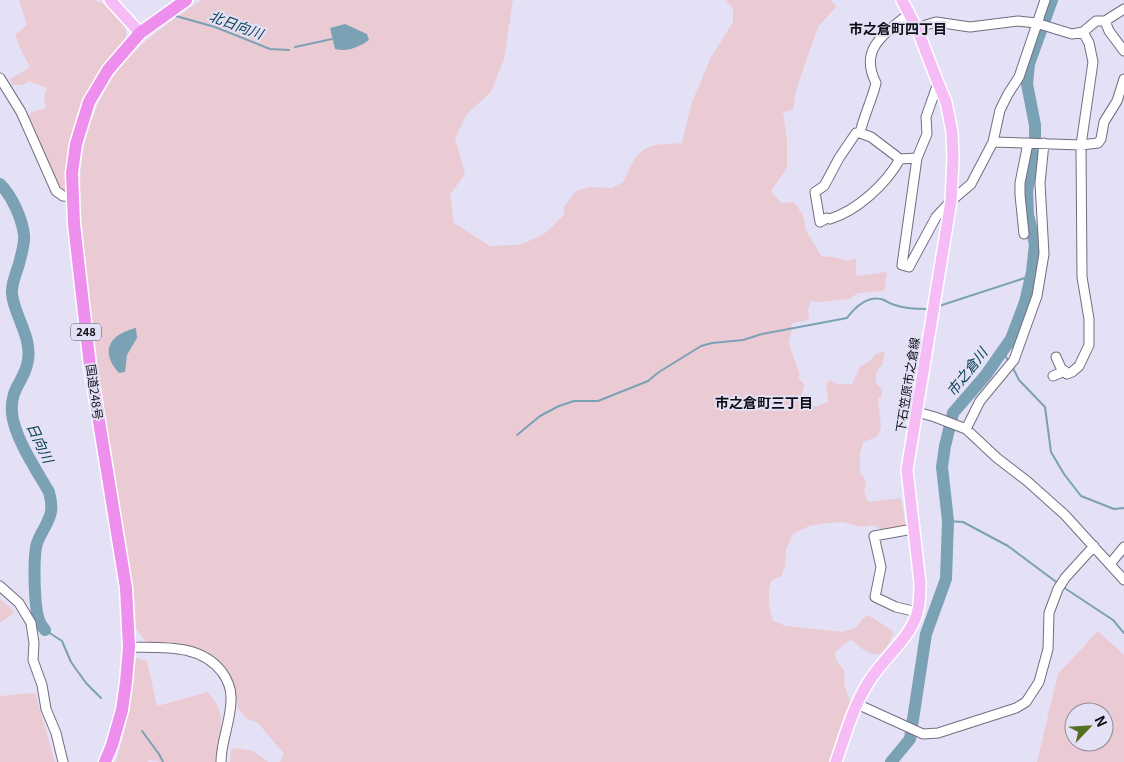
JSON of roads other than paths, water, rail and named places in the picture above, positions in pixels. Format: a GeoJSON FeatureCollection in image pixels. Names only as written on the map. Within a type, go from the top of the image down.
{"type":"FeatureCollection","features":[{"type":"Feature","properties":{"kind":"highway","name":"国道248号"},"geometry":{"type":"LineString","coordinates":[[105,762],[122,710],[129,647],[126,588],[90,366],[72,197],[72,173],[76,144],[89,102],[108,70],[140,33],[186,0]]}},
{"type":"Feature","properties":{"kind":"main road"},"geometry":{"type":"LineString","coordinates":[[110,0],[140,33]]}},
{"type":"Feature","properties":{"kind":"main road","name":"下石笠原市之倉線"},"geometry":{"type":"LineString","coordinates":[[836,762],[857,704],[867,684],[877,668],[909,630],[917,612],[919,601],[920,583],[907,470],[951,201],[953,159],[952,132],[946,102],[918,30],[902,0]]}},
{"type":"Feature","properties":{"kind":"street"},"geometry":{"type":"LineString","coordinates":[[938,83],[926,117],[927,134],[917,158],[902,265],[909,267],[936,216],[971,184],[993,142],[1000,110],[1019,77],[1045,0]]}},
{"type":"Feature","properties":{"kind":"street"},"geometry":{"type":"LineString","coordinates":[[918,30],[936,22],[970,27],[1018,21],[1036,23],[1072,34],[1084,32],[1096,21],[1105,21],[1124,9]]}},
{"type":"Feature","properties":{"kind":"street"},"geometry":{"type":"LineString","coordinates":[[860,133],[864,114],[873,98],[876,83],[870,71],[869,57],[884,34],[910,13]]}},
{"type":"Feature","properties":{"kind":"street"},"geometry":{"type":"LineString","coordinates":[[1105,21],[1109,31],[1124,52]]}},
{"type":"Feature","properties":{"kind":"street"},"geometry":{"type":"LineString","coordinates":[[1056,356],[1061,368],[1067,374],[1079,366],[1088,345],[1089,319],[1082,282],[1081,145],[1093,62],[1089,43],[1084,32]]}},
{"type":"Feature","properties":{"kind":"street"},"geometry":{"type":"LineString","coordinates":[[0,78],[21,112],[56,191],[63,196],[72,197]]}},
{"type":"Feature","properties":{"kind":"street"},"geometry":{"type":"LineString","coordinates":[[993,142],[1081,145],[1098,143],[1101,139],[1104,122],[1117,101],[1124,79]]}},
{"type":"Feature","properties":{"kind":"street"},"geometry":{"type":"LineString","coordinates":[[900,159],[894,170],[865,198],[843,215],[830,220],[827,218],[820,222],[816,192],[824,186],[839,158],[856,133],[871,137],[900,159],[917,158]]}},
{"type":"Feature","properties":{"kind":"street"},"geometry":{"type":"LineString","coordinates":[[1024,234],[1020,183],[1028,143]]}},
{"type":"Feature","properties":{"kind":"street"},"geometry":{"type":"LineString","coordinates":[[966,429],[980,401],[1011,363],[1037,296],[1044,254],[1040,183],[1044,143]]}},
{"type":"Feature","properties":{"kind":"street"},"geometry":{"type":"LineString","coordinates":[[1053,376],[1065,371]]}},
{"type":"Feature","properties":{"kind":"street"},"geometry":{"type":"LineString","coordinates":[[917,412],[966,429],[997,458],[1027,480],[1065,515],[1124,580]]}},
{"type":"Feature","properties":{"kind":"street"},"geometry":{"type":"LineString","coordinates":[[913,529],[874,536],[881,567],[875,597],[896,607],[917,612]]}},
{"type":"Feature","properties":{"kind":"street"},"geometry":{"type":"LineString","coordinates":[[857,704],[923,734],[938,732],[1016,708],[1026,702],[1039,682],[1048,649],[1049,613],[1058,589],[1065,578],[1094,546]]}},
{"type":"Feature","properties":{"kind":"street"},"geometry":{"type":"LineString","coordinates":[[1110,564],[1124,547]]}},
{"type":"Feature","properties":{"kind":"street"},"geometry":{"type":"LineString","coordinates":[[0,586],[19,603],[31,623],[34,643],[33,660],[42,685],[46,709],[56,733],[63,762]]}},
{"type":"Feature","properties":{"kind":"street"},"geometry":{"type":"LineString","coordinates":[[129,647],[182,649],[198,653],[218,666],[225,676],[231,698],[221,762]]}},
{"type":"Feature","properties":{"kind":"water"},"geometry":{"type":"Polygon","coordinates":[[[345,24],[367,34],[369,40],[353,48],[335,49],[330,28],[345,24]]]}},
{"type":"Feature","properties":{"kind":"water"},"geometry":{"type":"Polygon","coordinates":[[[136,328],[137,338],[127,355],[125,372],[119,373],[110,358],[110,344],[120,334],[136,328]]]}},
{"type":"Feature","properties":{"kind":"waterway","name":"市之倉川"},"geometry":{"type":"LineString","coordinates":[[891,762],[910,739],[926,634],[946,579],[948,521],[942,467],[953,413],[985,376],[1011,339],[1025,302],[1032,272],[1035,244],[1028,215],[1027,191],[1035,151],[1035,125],[1027,84],[1029,64],[1052,0]]}},
{"type":"Feature","properties":{"kind":"waterway","name":"北日向川"},"geometry":{"type":"LineString","coordinates":[[176,16],[215,27],[270,49],[289,50]]}},
{"type":"Feature","properties":{"kind":"waterway","name":"北日向川"},"geometry":{"type":"LineString","coordinates":[[295,47],[332,39]]}},
{"type":"Feature","properties":{"kind":"waterway","name":"日向川"},"geometry":{"type":"LineString","coordinates":[[0,184],[16,208],[24,235],[23,250],[13,283],[12,294],[29,351],[24,374],[13,396],[12,413],[21,443],[49,492],[51,500],[51,513],[37,543],[35,559],[37,613],[39,621],[45,630]]}},
{"type":"Feature","properties":{"kind":"waterway"},"geometry":{"type":"LineString","coordinates":[[939,306],[1031,276]]}},
{"type":"Feature","properties":{"kind":"waterway"},"geometry":{"type":"LineString","coordinates":[[517,435],[540,416],[559,406],[574,401],[598,401],[648,381],[701,346],[743,340],[762,334],[847,318],[858,306],[873,299],[884,300],[903,307],[927,309]]}},
{"type":"Feature","properties":{"kind":"waterway"},"geometry":{"type":"LineString","coordinates":[[1003,352],[1009,362]]}},
{"type":"Feature","properties":{"kind":"waterway"},"geometry":{"type":"LineString","coordinates":[[1012,366],[1019,380],[1045,407],[1051,452],[1064,474],[1081,496],[1114,509],[1124,508]]}},
{"type":"Feature","properties":{"kind":"waterway"},"geometry":{"type":"LineString","coordinates":[[948,521],[963,522],[1008,546],[1059,584]]}},
{"type":"Feature","properties":{"kind":"waterway"},"geometry":{"type":"LineString","coordinates":[[1063,587],[1113,620],[1124,633]]}},
{"type":"Feature","properties":{"kind":"waterway"},"geometry":{"type":"LineString","coordinates":[[45,630],[62,641],[71,662],[86,683],[101,698]]}},
{"type":"Feature","properties":{"kind":"waterway"},"geometry":{"type":"LineString","coordinates":[[142,731],[163,762]]}},
{"type":"Feature","properties":{"kind":"district","name":"市之倉町四丁目"},"geometry":{"type":"Point","coordinates":[898,29]}},
{"type":"Feature","properties":{"kind":"district","name":"市之倉町三丁目"},"geometry":{"type":"Point","coordinates":[764,403]}}]}
